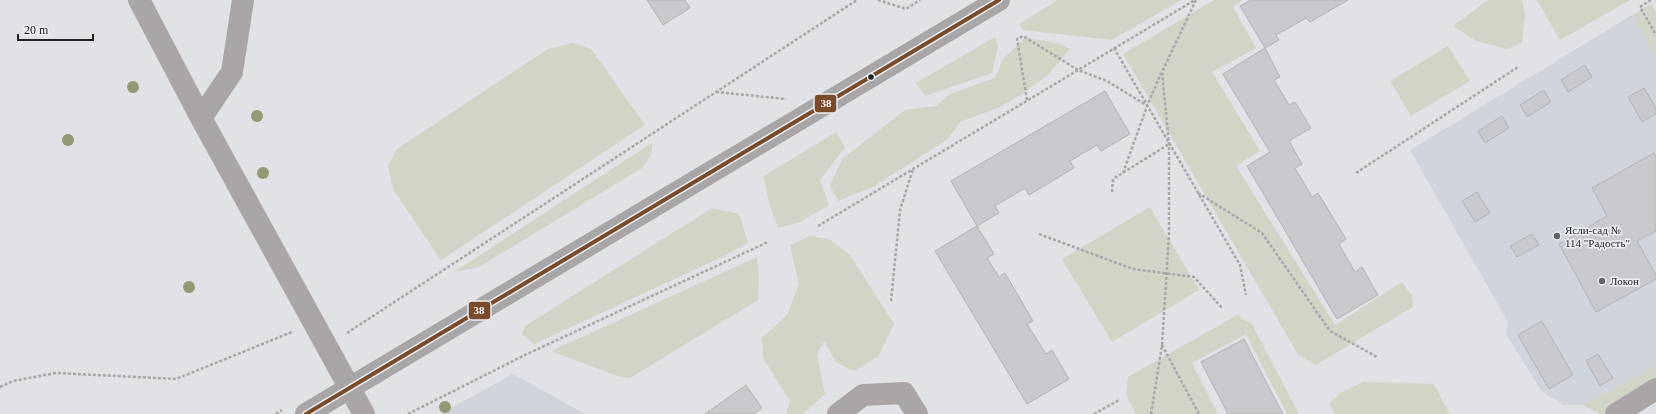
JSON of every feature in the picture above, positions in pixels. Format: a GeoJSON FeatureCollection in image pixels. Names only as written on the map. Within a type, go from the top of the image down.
{"type":"FeatureCollection","features":[{"type":"Feature","properties":{"kind":"main road"},"geometry":{"type":"LineString","coordinates":[[306,414],[999,0]]}},
{"type":"Feature","properties":{"kind":"street"},"geometry":{"type":"LineString","coordinates":[[139,0],[201,118],[364,414]]}},
{"type":"Feature","properties":{"kind":"street"},"geometry":{"type":"LineString","coordinates":[[201,118],[232,72],[242,0]]}},
{"type":"Feature","properties":{"kind":"street"},"geometry":{"type":"LineString","coordinates":[[1616,414],[1656,390]]}},
{"type":"Feature","properties":{"kind":"street"},"geometry":{"type":"LineString","coordinates":[[838,414],[863,395],[904,393],[917,414]]}},
{"type":"Feature","properties":{"kind":"path"},"geometry":{"type":"LineString","coordinates":[[851,0],[856,0]]}},
{"type":"Feature","properties":{"kind":"path"},"geometry":{"type":"LineString","coordinates":[[0,387],[13,381],[56,372],[176,379],[314,324],[344,335],[856,0]]}},
{"type":"Feature","properties":{"kind":"path"},"geometry":{"type":"LineString","coordinates":[[878,0],[906,9],[920,0]]}},
{"type":"Feature","properties":{"kind":"path"},"geometry":{"type":"LineString","coordinates":[[818,226],[1196,0]]}},
{"type":"Feature","properties":{"kind":"path"},"geometry":{"type":"LineString","coordinates":[[1123,173],[1147,106],[1196,0]]}},
{"type":"Feature","properties":{"kind":"path"},"geometry":{"type":"LineString","coordinates":[[1651,0],[1640,7],[1656,35]]}},
{"type":"Feature","properties":{"kind":"path"},"geometry":{"type":"LineString","coordinates":[[1027,100],[1017,39],[1023,36],[1078,70],[1107,81],[1147,106]]}},
{"type":"Feature","properties":{"kind":"path"},"geometry":{"type":"LineString","coordinates":[[1114,48],[1240,265],[1246,295]]}},
{"type":"Feature","properties":{"kind":"path"},"geometry":{"type":"LineString","coordinates":[[1356,173],[1518,67]]}},
{"type":"Feature","properties":{"kind":"path"},"geometry":{"type":"LineString","coordinates":[[1151,414],[1162,345],[1169,235],[1169,144],[1162,72]]}},
{"type":"Feature","properties":{"kind":"path"},"geometry":{"type":"LineString","coordinates":[[715,92],[782,98]]}},
{"type":"Feature","properties":{"kind":"path"},"geometry":{"type":"LineString","coordinates":[[1112,192],[1113,179],[1169,144]]}},
{"type":"Feature","properties":{"kind":"path"},"geometry":{"type":"LineString","coordinates":[[891,301],[900,210],[913,169]]}},
{"type":"Feature","properties":{"kind":"path"},"geometry":{"type":"LineString","coordinates":[[1197,192],[1262,232],[1330,331],[1377,357]]}},
{"type":"Feature","properties":{"kind":"path"},"geometry":{"type":"LineString","coordinates":[[1039,234],[1133,269],[1194,277],[1223,308]]}},
{"type":"Feature","properties":{"kind":"path"},"geometry":{"type":"LineString","coordinates":[[408,414],[527,354],[768,242]]}},
{"type":"Feature","properties":{"kind":"path"},"geometry":{"type":"LineString","coordinates":[[1162,345],[1198,414]]}},
{"type":"Feature","properties":{"kind":"path"},"geometry":{"type":"LineString","coordinates":[[1094,414],[1119,400]]}},
{"type":"Feature","properties":{"kind":"path"},"geometry":{"type":"LineString","coordinates":[[276,414],[285,409]]}},
{"type":"Feature","properties":{"kind":"shaded area","name":"Ясли-сад № 114 \"Радость\""},"geometry":{"type":"Polygon","coordinates":[[[1632,15],[1656,58],[1656,365],[1583,405],[1564,405],[1542,392],[1506,334],[1508,322],[1410,150],[1632,15]]]}},
{"type":"Feature","properties":{"kind":"shaded area"},"geometry":{"type":"Polygon","coordinates":[[[513,374],[585,414],[440,414],[513,374]]]}},
{"type":"Feature","properties":{"kind":"green space"},"geometry":{"type":"Polygon","coordinates":[[[1058,0],[1181,0],[1112,40],[1023,30],[1019,24],[1058,0]]]}},
{"type":"Feature","properties":{"kind":"green space"},"geometry":{"type":"Polygon","coordinates":[[[1214,0],[1243,0],[1233,7],[1256,48],[1212,72],[1260,151],[1236,166],[1335,325],[1402,282],[1412,296],[1413,307],[1316,365],[1299,356],[1123,54],[1214,0]]]}},
{"type":"Feature","properties":{"kind":"green space"},"geometry":{"type":"Polygon","coordinates":[[[1488,0],[1522,0],[1525,15],[1522,43],[1507,49],[1476,41],[1453,26],[1488,0]]]}},
{"type":"Feature","properties":{"kind":"green space"},"geometry":{"type":"Polygon","coordinates":[[[1537,0],[1630,0],[1560,40],[1537,0]]]}},
{"type":"Feature","properties":{"kind":"green space"},"geometry":{"type":"Polygon","coordinates":[[[1651,4],[1656,13],[1656,58],[1632,15],[1651,4]]]}},
{"type":"Feature","properties":{"kind":"green space"},"geometry":{"type":"Polygon","coordinates":[[[995,37],[998,46],[992,73],[925,96],[916,83],[995,37]]]}},
{"type":"Feature","properties":{"kind":"green space"},"geometry":{"type":"Polygon","coordinates":[[[1025,38],[1058,43],[1070,49],[1048,75],[1019,96],[1000,107],[960,122],[948,139],[873,187],[838,201],[830,186],[842,159],[905,110],[936,106],[950,94],[995,78],[1003,59],[1025,38]]]}},
{"type":"Feature","properties":{"kind":"green space"},"geometry":{"type":"Polygon","coordinates":[[[573,43],[591,49],[645,125],[441,260],[393,189],[388,166],[397,149],[548,49],[573,43]]]}},
{"type":"Feature","properties":{"kind":"green space"},"geometry":{"type":"Polygon","coordinates":[[[1448,46],[1470,81],[1411,116],[1390,81],[1448,46]]]}},
{"type":"Feature","properties":{"kind":"green space"},"geometry":{"type":"Polygon","coordinates":[[[836,132],[845,147],[820,180],[829,205],[800,222],[778,228],[768,200],[764,176],[836,132]]]}},
{"type":"Feature","properties":{"kind":"green space"},"geometry":{"type":"Polygon","coordinates":[[[652,143],[652,154],[642,168],[479,267],[454,272],[652,143]]]}},
{"type":"Feature","properties":{"kind":"green space"},"geometry":{"type":"Polygon","coordinates":[[[1150,207],[1199,290],[1112,342],[1062,259],[1150,207]]]}},
{"type":"Feature","properties":{"kind":"green space"},"geometry":{"type":"Polygon","coordinates":[[[712,208],[739,214],[748,243],[722,257],[534,344],[522,334],[525,326],[712,208]]]}},
{"type":"Feature","properties":{"kind":"green space"},"geometry":{"type":"Polygon","coordinates":[[[810,236],[829,239],[850,255],[894,324],[878,357],[853,371],[836,362],[824,341],[817,355],[825,394],[803,414],[786,414],[790,401],[763,358],[762,338],[787,315],[799,284],[790,245],[810,236]]]}},
{"type":"Feature","properties":{"kind":"green space"},"geometry":{"type":"Polygon","coordinates":[[[757,257],[759,279],[758,300],[630,378],[617,376],[551,351],[757,257]]]}},
{"type":"Feature","properties":{"kind":"green space"},"geometry":{"type":"Polygon","coordinates":[[[1237,315],[1252,324],[1299,414],[1287,414],[1246,334],[1192,363],[1218,414],[1136,414],[1126,395],[1128,377],[1237,315]]]}},
{"type":"Feature","properties":{"kind":"green space"},"geometry":{"type":"Polygon","coordinates":[[[1656,365],[1656,383],[1603,414],[1600,414],[1583,405],[1656,365]]]}},
{"type":"Feature","properties":{"kind":"green space"},"geometry":{"type":"Polygon","coordinates":[[[1363,382],[1434,384],[1450,414],[1335,414],[1329,404],[1340,393],[1363,382]]]}},
{"type":"Feature","properties":{"kind":"building"},"geometry":{"type":"Polygon","coordinates":[[[647,0],[685,0],[690,8],[663,25],[647,0]]]}},
{"type":"Feature","properties":{"kind":"building"},"geometry":{"type":"Polygon","coordinates":[[[1251,0],[1348,0],[1310,22],[1306,18],[1276,35],[1279,40],[1265,48],[1240,6],[1251,0]]]}},
{"type":"Feature","properties":{"kind":"building"},"geometry":{"type":"Polygon","coordinates":[[[1265,48],[1280,77],[1274,80],[1289,105],[1295,102],[1311,128],[1289,141],[1302,164],[1295,168],[1312,197],[1318,193],[1346,239],[1339,244],[1355,272],[1362,267],[1378,295],[1337,319],[1247,166],[1270,152],[1223,74],[1265,48]]]}},
{"type":"Feature","properties":{"kind":"building"},"geometry":{"type":"Polygon","coordinates":[[[1585,65],[1592,77],[1568,92],[1561,80],[1585,65]]]}},
{"type":"Feature","properties":{"kind":"building"},"geometry":{"type":"Polygon","coordinates":[[[1644,88],[1656,108],[1656,114],[1642,122],[1628,97],[1644,88]]]}},
{"type":"Feature","properties":{"kind":"building"},"geometry":{"type":"Polygon","coordinates":[[[1544,90],[1551,102],[1527,117],[1520,105],[1544,90]]]}},
{"type":"Feature","properties":{"kind":"building"},"geometry":{"type":"Polygon","coordinates":[[[1105,91],[1130,134],[1101,151],[1097,145],[1070,161],[1074,168],[1029,195],[1025,188],[995,206],[999,213],[977,226],[951,181],[1105,91]]]}},
{"type":"Feature","properties":{"kind":"building"},"geometry":{"type":"Polygon","coordinates":[[[1502,116],[1509,128],[1485,143],[1478,131],[1502,116]]]}},
{"type":"Feature","properties":{"kind":"building","name":"Ясли-сад № 114 \"Радость\""},"geometry":{"type":"Polygon","coordinates":[[[1654,153],[1656,157],[1656,231],[1637,241],[1656,275],[1656,279],[1596,312],[1559,244],[1607,216],[1592,188],[1654,153]]]}},
{"type":"Feature","properties":{"kind":"building"},"geometry":{"type":"Polygon","coordinates":[[[1477,192],[1490,213],[1475,222],[1462,201],[1477,192]]]}},
{"type":"Feature","properties":{"kind":"building"},"geometry":{"type":"Polygon","coordinates":[[[977,226],[994,254],[987,258],[999,277],[1005,273],[1033,321],[1027,324],[1046,354],[1052,350],[1069,379],[1027,404],[935,251],[977,226]]]}},
{"type":"Feature","properties":{"kind":"building"},"geometry":{"type":"Polygon","coordinates":[[[1532,234],[1539,245],[1517,257],[1510,246],[1532,234]]]}},
{"type":"Feature","properties":{"kind":"building"},"geometry":{"type":"Polygon","coordinates":[[[1542,321],[1573,375],[1549,389],[1518,335],[1542,321]]]}},
{"type":"Feature","properties":{"kind":"building"},"geometry":{"type":"Polygon","coordinates":[[[1244,339],[1283,414],[1228,414],[1201,362],[1244,339]]]}},
{"type":"Feature","properties":{"kind":"building"},"geometry":{"type":"Polygon","coordinates":[[[1598,354],[1613,378],[1600,386],[1586,361],[1598,354]]]}},
{"type":"Feature","properties":{"kind":"building"},"geometry":{"type":"Polygon","coordinates":[[[746,385],[762,408],[754,414],[705,414],[746,385]]]}},
{"type":"Feature","properties":{"kind":"transit line","name":"38"},"geometry":{"type":"LineString","coordinates":[[306,414],[999,0]]}},
{"type":"Feature","properties":{"kind":"place","name":"Ясли-сад № 114 \"Радость\""},"geometry":{"type":"Point","coordinates":[1557,236]}},
{"type":"Feature","properties":{"kind":"place","name":"Локон"},"geometry":{"type":"Point","coordinates":[1602,281]}}]}
